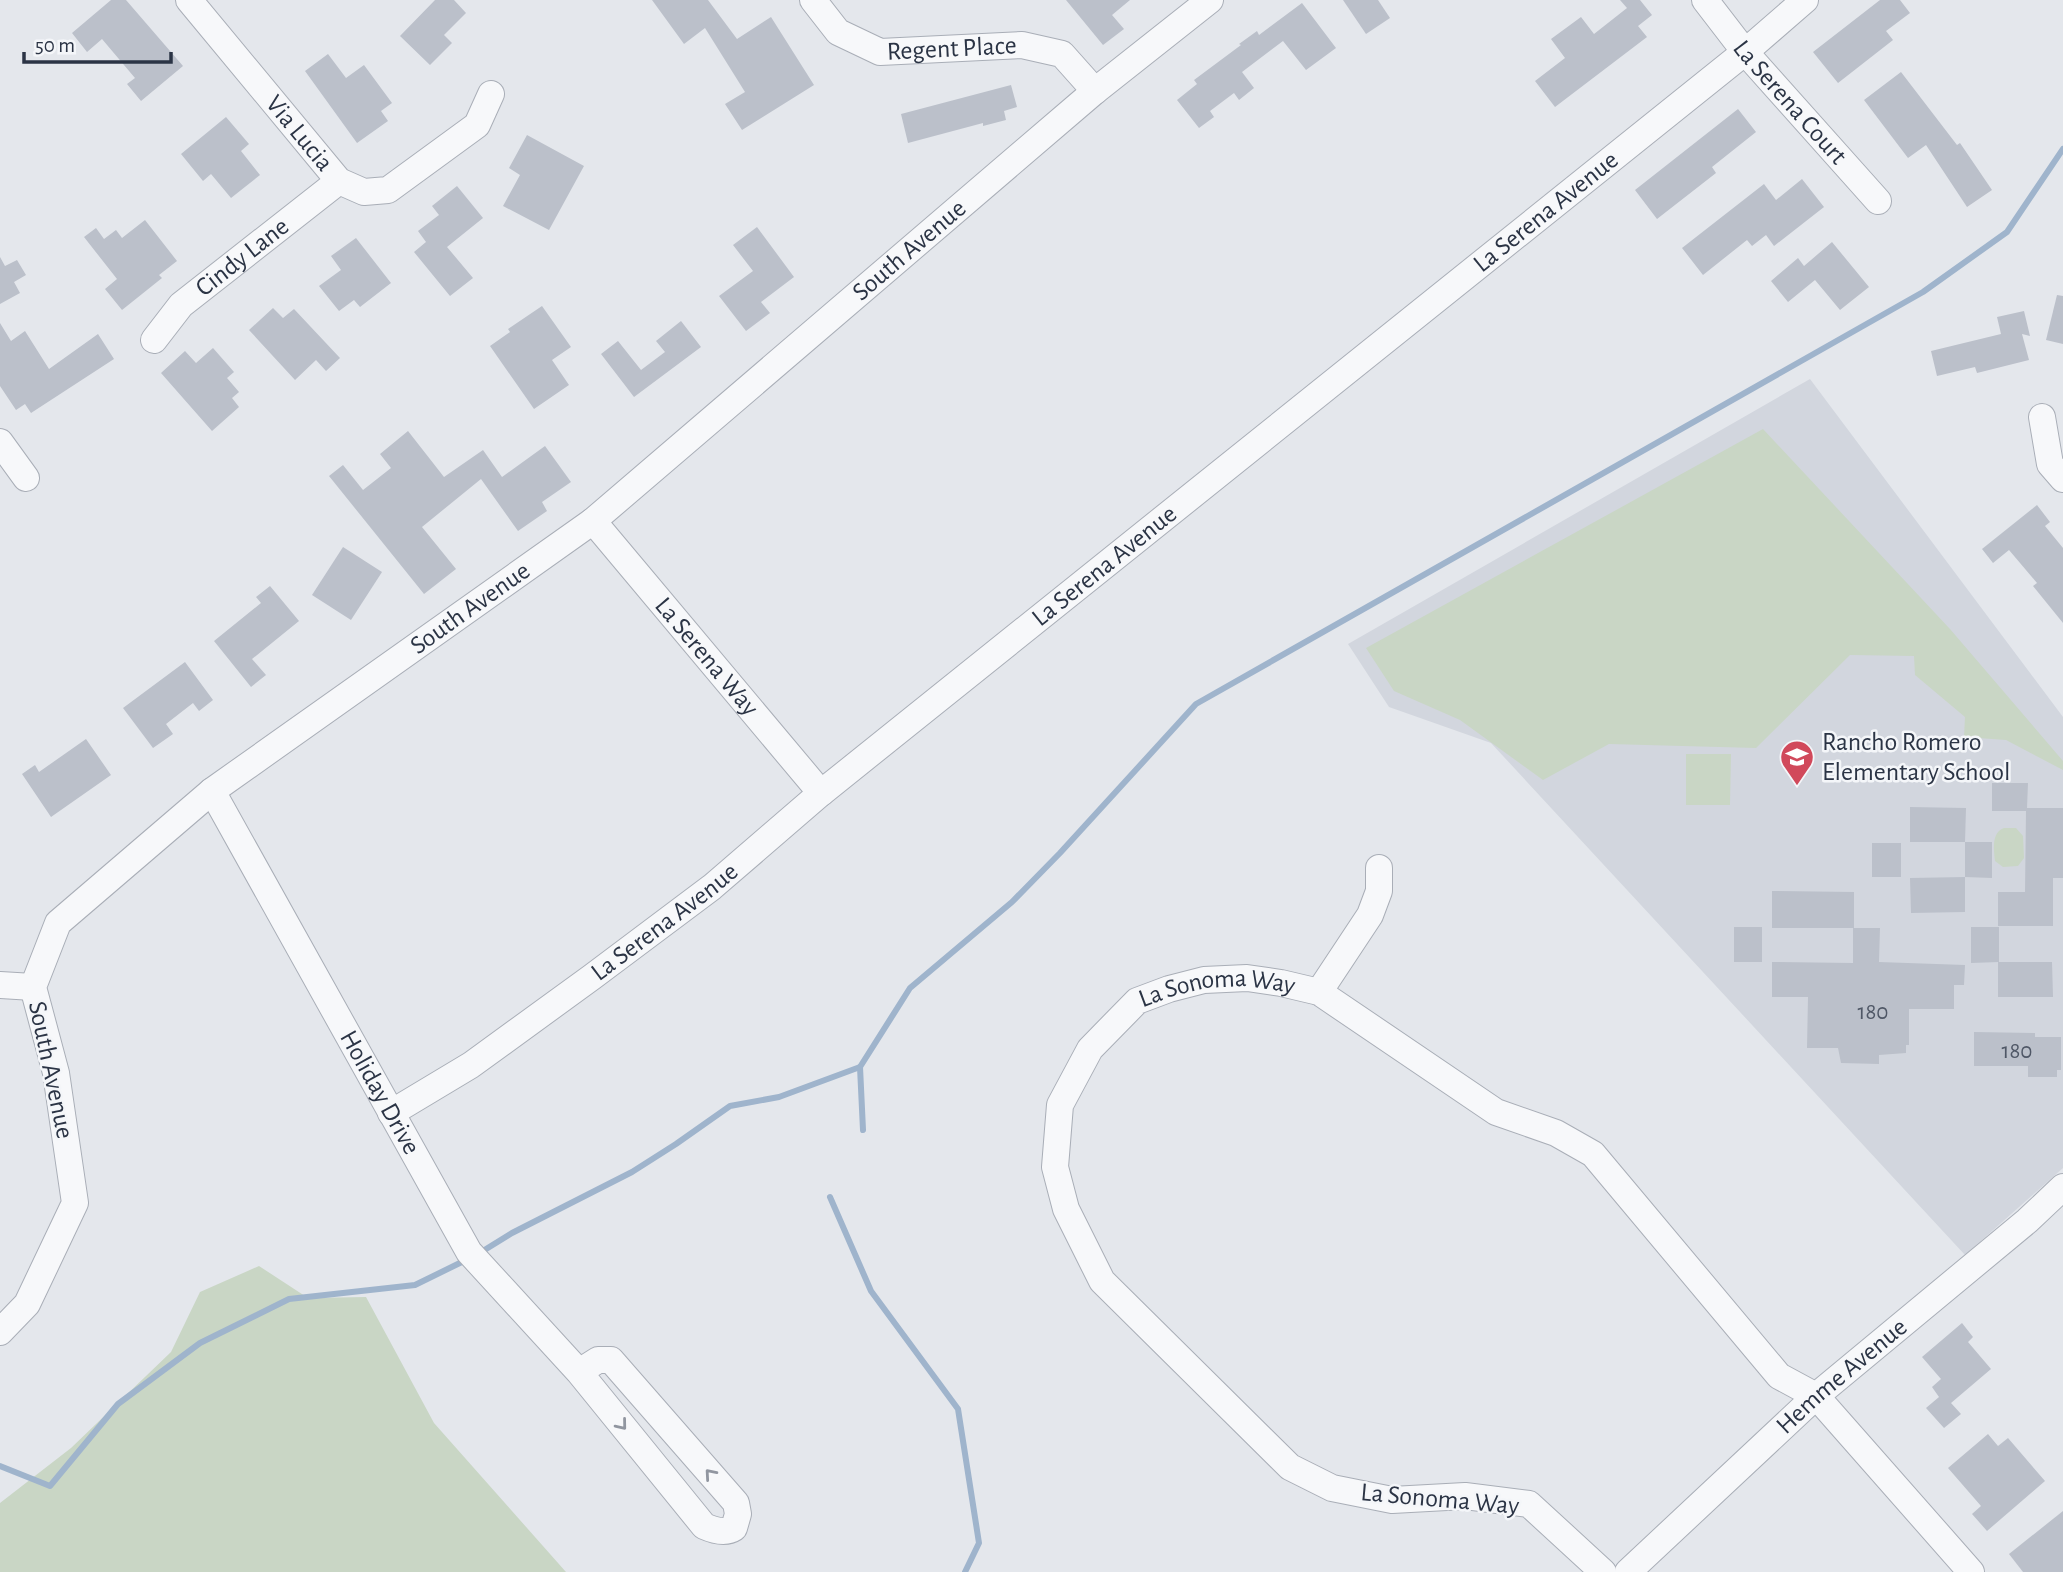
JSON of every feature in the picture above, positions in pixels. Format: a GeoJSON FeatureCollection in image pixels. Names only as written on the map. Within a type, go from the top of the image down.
{"type":"FeatureCollection","features":[{"type":"Feature","properties":{"kind":"street","name":"Via Lucia"},"geometry":{"type":"LineString","coordinates":[[189,0],[339,181],[364,192],[388,190],[477,125],[491,94]]}},
{"type":"Feature","properties":{"kind":"street","name":"Regent Place"},"geometry":{"type":"LineString","coordinates":[[813,0],[838,32],[880,52],[1022,45],[1062,54],[1095,91]]}},
{"type":"Feature","properties":{"kind":"street","name":"South Avenue"},"geometry":{"type":"LineString","coordinates":[[0,1332],[27,1304],[75,1203],[55,1073],[33,987],[58,923],[212,791],[593,521],[1095,91],[1210,0]]}},
{"type":"Feature","properties":{"kind":"street","name":"La Serena Court"},"geometry":{"type":"LineString","coordinates":[[1704,0],[1745,52],[1878,201]]}},
{"type":"Feature","properties":{"kind":"street","name":"La Serena Avenue"},"geometry":{"type":"LineString","coordinates":[[391,1113],[471,1065],[712,887],[821,793],[1745,52],[1805,0]]}},
{"type":"Feature","properties":{"kind":"street","name":"Cindy Lane"},"geometry":{"type":"LineString","coordinates":[[154,340],[181,304],[339,181]]}},
{"type":"Feature","properties":{"kind":"street"},"geometry":{"type":"LineString","coordinates":[[2042,417],[2050,464],[2063,479]]}},
{"type":"Feature","properties":{"kind":"street"},"geometry":{"type":"LineString","coordinates":[[0,442],[26,478]]}},
{"type":"Feature","properties":{"kind":"street","name":"La Serena Way"},"geometry":{"type":"LineString","coordinates":[[593,521],[821,793]]}},
{"type":"Feature","properties":{"kind":"street","name":"Holiday Drive"},"geometry":{"type":"LineString","coordinates":[[212,791],[473,1257],[579,1372],[704,1526],[719,1531],[730,1531],[734,1528],[738,1514],[737,1503],[611,1360],[598,1360],[579,1372]]}},
{"type":"Feature","properties":{"kind":"street"},"geometry":{"type":"LineString","coordinates":[[1319,992],[1370,915],[1379,891],[1379,868]]}},
{"type":"Feature","properties":{"kind":"street","name":"La Sonoma Way"},"geometry":{"type":"LineString","coordinates":[[1603,1572],[1529,1504],[1465,1496],[1392,1500],[1332,1488],[1290,1467],[1102,1280],[1066,1209],[1055,1167],[1060,1105],[1090,1049],[1137,1001],[1203,980],[1247,978],[1319,992],[1496,1112],[1556,1133],[1593,1154],[1779,1376],[1816,1396]]}},
{"type":"Feature","properties":{"kind":"street"},"geometry":{"type":"LineString","coordinates":[[0,985],[33,987]]}},
{"type":"Feature","properties":{"kind":"street","name":"Hemme Avenue"},"geometry":{"type":"LineString","coordinates":[[1628,1572],[1816,1396],[2027,1221],[2063,1187]]}},
{"type":"Feature","properties":{"kind":"street"},"geometry":{"type":"LineString","coordinates":[[1816,1396],[1971,1572]]}},
{"type":"Feature","properties":{"kind":"shaded area","name":"Rancho Romero Elementary School"},"geometry":{"type":"Polygon","coordinates":[[[1810,379],[2063,717],[2063,1168],[1965,1255],[1491,743],[1389,707],[1348,644],[1810,379]]]}},
{"type":"Feature","properties":{"kind":"green space"},"geometry":{"type":"Polygon","coordinates":[[[1763,429],[1950,629],[2063,761],[2063,770],[2006,740],[1964,737],[1965,717],[1915,675],[1914,656],[1850,655],[1756,748],[1609,744],[1543,780],[1460,720],[1394,691],[1366,648],[1763,429]]]}},
{"type":"Feature","properties":{"kind":"green space"},"geometry":{"type":"Polygon","coordinates":[[[1686,754],[1731,754],[1730,805],[1686,805],[1686,754]]]}},
{"type":"Feature","properties":{"kind":"green space"},"geometry":{"type":"Polygon","coordinates":[[[2004,828],[2016,828],[2023,836],[2024,858],[2018,866],[2003,867],[1995,861],[1995,837],[2004,828]]]}},
{"type":"Feature","properties":{"kind":"green space"},"geometry":{"type":"Polygon","coordinates":[[[259,1266],[308,1298],[366,1297],[434,1423],[566,1572],[0,1572],[0,1503],[71,1448],[171,1352],[200,1292],[259,1266]]]}},
{"type":"Feature","properties":{"kind":"building"},"geometry":{"type":"Polygon","coordinates":[[[111,0],[126,0],[183,66],[141,101],[127,84],[135,78],[102,39],[87,52],[72,33],[111,0]]]}},
{"type":"Feature","properties":{"kind":"building"},"geometry":{"type":"Polygon","coordinates":[[[435,0],[454,0],[466,13],[444,35],[452,43],[430,65],[400,36],[435,0]]]}},
{"type":"Feature","properties":{"kind":"building"},"geometry":{"type":"Polygon","coordinates":[[[652,0],[708,0],[737,39],[771,17],[814,85],[742,130],[725,104],[745,92],[705,28],[684,44],[652,0]]]}},
{"type":"Feature","properties":{"kind":"building"},"geometry":{"type":"Polygon","coordinates":[[[1066,0],[1130,0],[1112,15],[1124,29],[1103,45],[1066,0]]]}},
{"type":"Feature","properties":{"kind":"building"},"geometry":{"type":"Polygon","coordinates":[[[1343,0],[1378,0],[1390,18],[1366,34],[1343,0]]]}},
{"type":"Feature","properties":{"kind":"building"},"geometry":{"type":"Polygon","coordinates":[[[1620,0],[1640,0],[1652,15],[1638,26],[1647,37],[1555,107],[1535,81],[1565,58],[1551,39],[1581,17],[1594,34],[1627,8],[1620,0]]]}},
{"type":"Feature","properties":{"kind":"building"},"geometry":{"type":"Polygon","coordinates":[[[1880,0],[1900,0],[1910,13],[1886,31],[1893,40],[1838,83],[1813,52],[1880,0]]]}},
{"type":"Feature","properties":{"kind":"building"},"geometry":{"type":"Polygon","coordinates":[[[1302,3],[1336,48],[1306,70],[1283,41],[1242,72],[1254,88],[1239,100],[1234,93],[1210,111],[1214,117],[1199,128],[1177,100],[1197,84],[1194,80],[1241,45],[1239,44],[1257,31],[1259,35],[1302,3]]]}},
{"type":"Feature","properties":{"kind":"building"},"geometry":{"type":"Polygon","coordinates":[[[328,54],[346,78],[364,65],[392,103],[381,111],[388,121],[357,143],[305,71],[328,54]]]}},
{"type":"Feature","properties":{"kind":"building"},"geometry":{"type":"Polygon","coordinates":[[[1901,72],[1957,145],[1960,143],[1992,190],[1967,207],[1926,145],[1908,158],[1864,100],[1901,72]]]}},
{"type":"Feature","properties":{"kind":"building"},"geometry":{"type":"Polygon","coordinates":[[[1011,85],[1017,107],[1004,111],[1006,120],[983,126],[983,123],[908,143],[901,114],[1011,85]]]}},
{"type":"Feature","properties":{"kind":"building"},"geometry":{"type":"Polygon","coordinates":[[[1738,109],[1756,132],[1712,167],[1716,173],[1657,219],[1635,190],[1738,109]]]}},
{"type":"Feature","properties":{"kind":"building"},"geometry":{"type":"Polygon","coordinates":[[[226,117],[249,144],[241,151],[260,175],[231,198],[211,174],[203,181],[181,154],[226,117]]]}},
{"type":"Feature","properties":{"kind":"building"},"geometry":{"type":"Polygon","coordinates":[[[527,135],[584,166],[549,230],[503,206],[520,175],[509,168],[527,135]]]}},
{"type":"Feature","properties":{"kind":"building"},"geometry":{"type":"Polygon","coordinates":[[[1802,179],[1824,207],[1774,246],[1766,235],[1752,246],[1747,240],[1703,275],[1682,248],[1764,184],[1776,200],[1802,179]]]}},
{"type":"Feature","properties":{"kind":"building"},"geometry":{"type":"Polygon","coordinates":[[[457,186],[483,218],[447,247],[473,278],[450,296],[414,252],[426,242],[418,231],[439,215],[432,206],[457,186]]]}},
{"type":"Feature","properties":{"kind":"building"},"geometry":{"type":"Polygon","coordinates":[[[145,220],[177,261],[159,275],[162,278],[122,310],[105,289],[117,279],[84,237],[96,228],[104,239],[116,230],[122,238],[145,220]]]}},
{"type":"Feature","properties":{"kind":"building"},"geometry":{"type":"Polygon","coordinates":[[[757,227],[794,277],[761,302],[770,313],[746,331],[719,296],[753,271],[733,245],[757,227]]]}},
{"type":"Feature","properties":{"kind":"building"},"geometry":{"type":"Polygon","coordinates":[[[356,238],[391,283],[360,307],[354,300],[339,311],[319,286],[341,270],[331,256],[356,238]]]}},
{"type":"Feature","properties":{"kind":"building"},"geometry":{"type":"Polygon","coordinates":[[[1832,242],[1869,287],[1840,310],[1815,280],[1788,302],[1771,281],[1798,258],[1804,266],[1832,242]]]}},
{"type":"Feature","properties":{"kind":"building"},"geometry":{"type":"Polygon","coordinates":[[[0,257],[5,266],[17,260],[26,275],[14,282],[20,293],[0,304],[0,257]]]}},
{"type":"Feature","properties":{"kind":"building"},"geometry":{"type":"Polygon","coordinates":[[[2057,295],[2063,296],[2063,344],[2046,340],[2057,295]]]}},
{"type":"Feature","properties":{"kind":"building"},"geometry":{"type":"Polygon","coordinates":[[[542,306],[571,347],[552,360],[569,385],[534,409],[490,346],[510,332],[508,329],[542,306]]]}},
{"type":"Feature","properties":{"kind":"building"},"geometry":{"type":"Polygon","coordinates":[[[273,308],[283,318],[294,309],[340,358],[326,371],[316,360],[295,380],[249,330],[273,308]]]}},
{"type":"Feature","properties":{"kind":"building"},"geometry":{"type":"Polygon","coordinates":[[[2024,311],[2030,336],[2022,334],[2029,360],[1977,373],[1975,367],[1937,376],[1931,351],[2001,334],[1997,317],[2024,311]]]}},
{"type":"Feature","properties":{"kind":"building"},"geometry":{"type":"Polygon","coordinates":[[[681,321],[701,347],[634,397],[601,354],[618,341],[641,370],[665,352],[656,341],[681,321]]]}},
{"type":"Feature","properties":{"kind":"building"},"geometry":{"type":"Polygon","coordinates":[[[0,323],[11,341],[25,331],[49,369],[98,334],[114,359],[31,413],[25,404],[16,410],[0,386],[0,323]]]}},
{"type":"Feature","properties":{"kind":"building"},"geometry":{"type":"Polygon","coordinates":[[[213,348],[234,372],[227,378],[239,392],[232,398],[239,407],[212,431],[161,373],[185,351],[196,363],[213,348]]]}},
{"type":"Feature","properties":{"kind":"building"},"geometry":{"type":"Polygon","coordinates":[[[408,431],[444,477],[483,450],[502,477],[545,446],[571,482],[542,502],[547,511],[518,531],[481,479],[422,527],[456,569],[424,594],[329,476],[343,465],[363,490],[391,468],[380,454],[408,431]]]}},
{"type":"Feature","properties":{"kind":"building"},"geometry":{"type":"Polygon","coordinates":[[[2037,505],[2050,522],[2045,526],[2063,548],[2063,623],[2033,586],[2037,583],[2009,550],[1993,563],[1982,549],[2037,505]]]}},
{"type":"Feature","properties":{"kind":"building"},"geometry":{"type":"Polygon","coordinates":[[[343,547],[382,572],[351,620],[312,595],[343,547]]]}},
{"type":"Feature","properties":{"kind":"building"},"geometry":{"type":"Polygon","coordinates":[[[270,586],[299,621],[252,659],[266,675],[251,687],[214,641],[261,603],[256,597],[270,586]]]}},
{"type":"Feature","properties":{"kind":"building"},"geometry":{"type":"Polygon","coordinates":[[[185,662],[213,700],[199,711],[193,703],[166,724],[173,734],[153,748],[123,708],[185,662]]]}},
{"type":"Feature","properties":{"kind":"building"},"geometry":{"type":"Polygon","coordinates":[[[86,739],[111,775],[51,817],[22,774],[35,765],[39,772],[86,739]]]}},
{"type":"Feature","properties":{"kind":"building"},"geometry":{"type":"Polygon","coordinates":[[[1992,783],[2028,783],[2027,808],[2063,808],[2063,878],[2053,878],[2053,926],[1998,926],[1998,892],[2025,892],[2026,811],[1992,811],[1992,783]]]}},
{"type":"Feature","properties":{"kind":"building"},"geometry":{"type":"Polygon","coordinates":[[[1910,807],[1966,808],[1965,842],[1910,842],[1910,807]]]}},
{"type":"Feature","properties":{"kind":"building"},"geometry":{"type":"Polygon","coordinates":[[[1965,842],[1992,842],[1992,878],[1965,877],[1965,842]]]}},
{"type":"Feature","properties":{"kind":"building"},"geometry":{"type":"Polygon","coordinates":[[[1872,843],[1901,843],[1901,877],[1872,877],[1872,843]]]}},
{"type":"Feature","properties":{"kind":"building"},"geometry":{"type":"Polygon","coordinates":[[[1965,877],[1965,912],[1911,913],[1910,878],[1965,877]]]}},
{"type":"Feature","properties":{"kind":"building"},"geometry":{"type":"Polygon","coordinates":[[[1772,891],[1854,892],[1854,928],[1880,928],[1879,962],[1965,965],[1964,985],[1954,985],[1954,1009],[1909,1009],[1909,1045],[1906,1045],[1906,1053],[1879,1055],[1879,1064],[1841,1063],[1838,1048],[1807,1048],[1808,997],[1772,997],[1772,962],[1853,963],[1853,928],[1772,928],[1772,891]]]}},
{"type":"Feature","properties":{"kind":"building"},"geometry":{"type":"Polygon","coordinates":[[[1734,927],[1762,927],[1762,962],[1734,962],[1734,927]]]}},
{"type":"Feature","properties":{"kind":"building"},"geometry":{"type":"Polygon","coordinates":[[[1971,927],[1999,927],[1999,962],[1971,963],[1971,927]]]}},
{"type":"Feature","properties":{"kind":"building"},"geometry":{"type":"Polygon","coordinates":[[[1998,962],[2052,962],[2053,997],[1998,997],[1998,962]]]}},
{"type":"Feature","properties":{"kind":"building"},"geometry":{"type":"Polygon","coordinates":[[[1974,1032],[2035,1033],[2035,1037],[2061,1037],[2061,1070],[2057,1070],[2057,1077],[2028,1077],[2028,1066],[1974,1066],[1974,1032]]]}},
{"type":"Feature","properties":{"kind":"building"},"geometry":{"type":"Polygon","coordinates":[[[1962,1323],[1973,1337],[1968,1342],[1991,1369],[1951,1403],[1961,1414],[1944,1428],[1926,1408],[1939,1397],[1932,1387],[1941,1379],[1922,1357],[1962,1323]]]}},
{"type":"Feature","properties":{"kind":"building"},"geometry":{"type":"Polygon","coordinates":[[[1988,1434],[1998,1446],[2008,1438],[2045,1481],[1987,1531],[1972,1514],[1981,1506],[1948,1468],[1988,1434]]]}},
{"type":"Feature","properties":{"kind":"building"},"geometry":{"type":"Polygon","coordinates":[[[2063,1511],[2063,1572],[2023,1572],[2009,1554],[2063,1511]]]}},
{"type":"Feature","properties":{"kind":"waterway"},"geometry":{"type":"LineString","coordinates":[[863,1130],[860,1067],[910,988],[1012,902],[1196,704],[1923,292],[2007,232],[2063,149]]}},
{"type":"Feature","properties":{"kind":"waterway"},"geometry":{"type":"LineString","coordinates":[[478,1254],[512,1233],[632,1172],[730,1106],[779,1097],[860,1067]]}},
{"type":"Feature","properties":{"kind":"waterway"},"geometry":{"type":"LineString","coordinates":[[830,1197],[871,1291],[958,1409],[979,1543],[965,1572]]}},
{"type":"Feature","properties":{"kind":"waterway"},"geometry":{"type":"LineString","coordinates":[[0,1466],[50,1486],[118,1404],[200,1343],[289,1299],[415,1285],[468,1259]]}},
{"type":"Feature","properties":{"kind":"place","name":"Rancho Romero Elementary School"},"geometry":{"type":"Point","coordinates":[1797,787]}}]}
